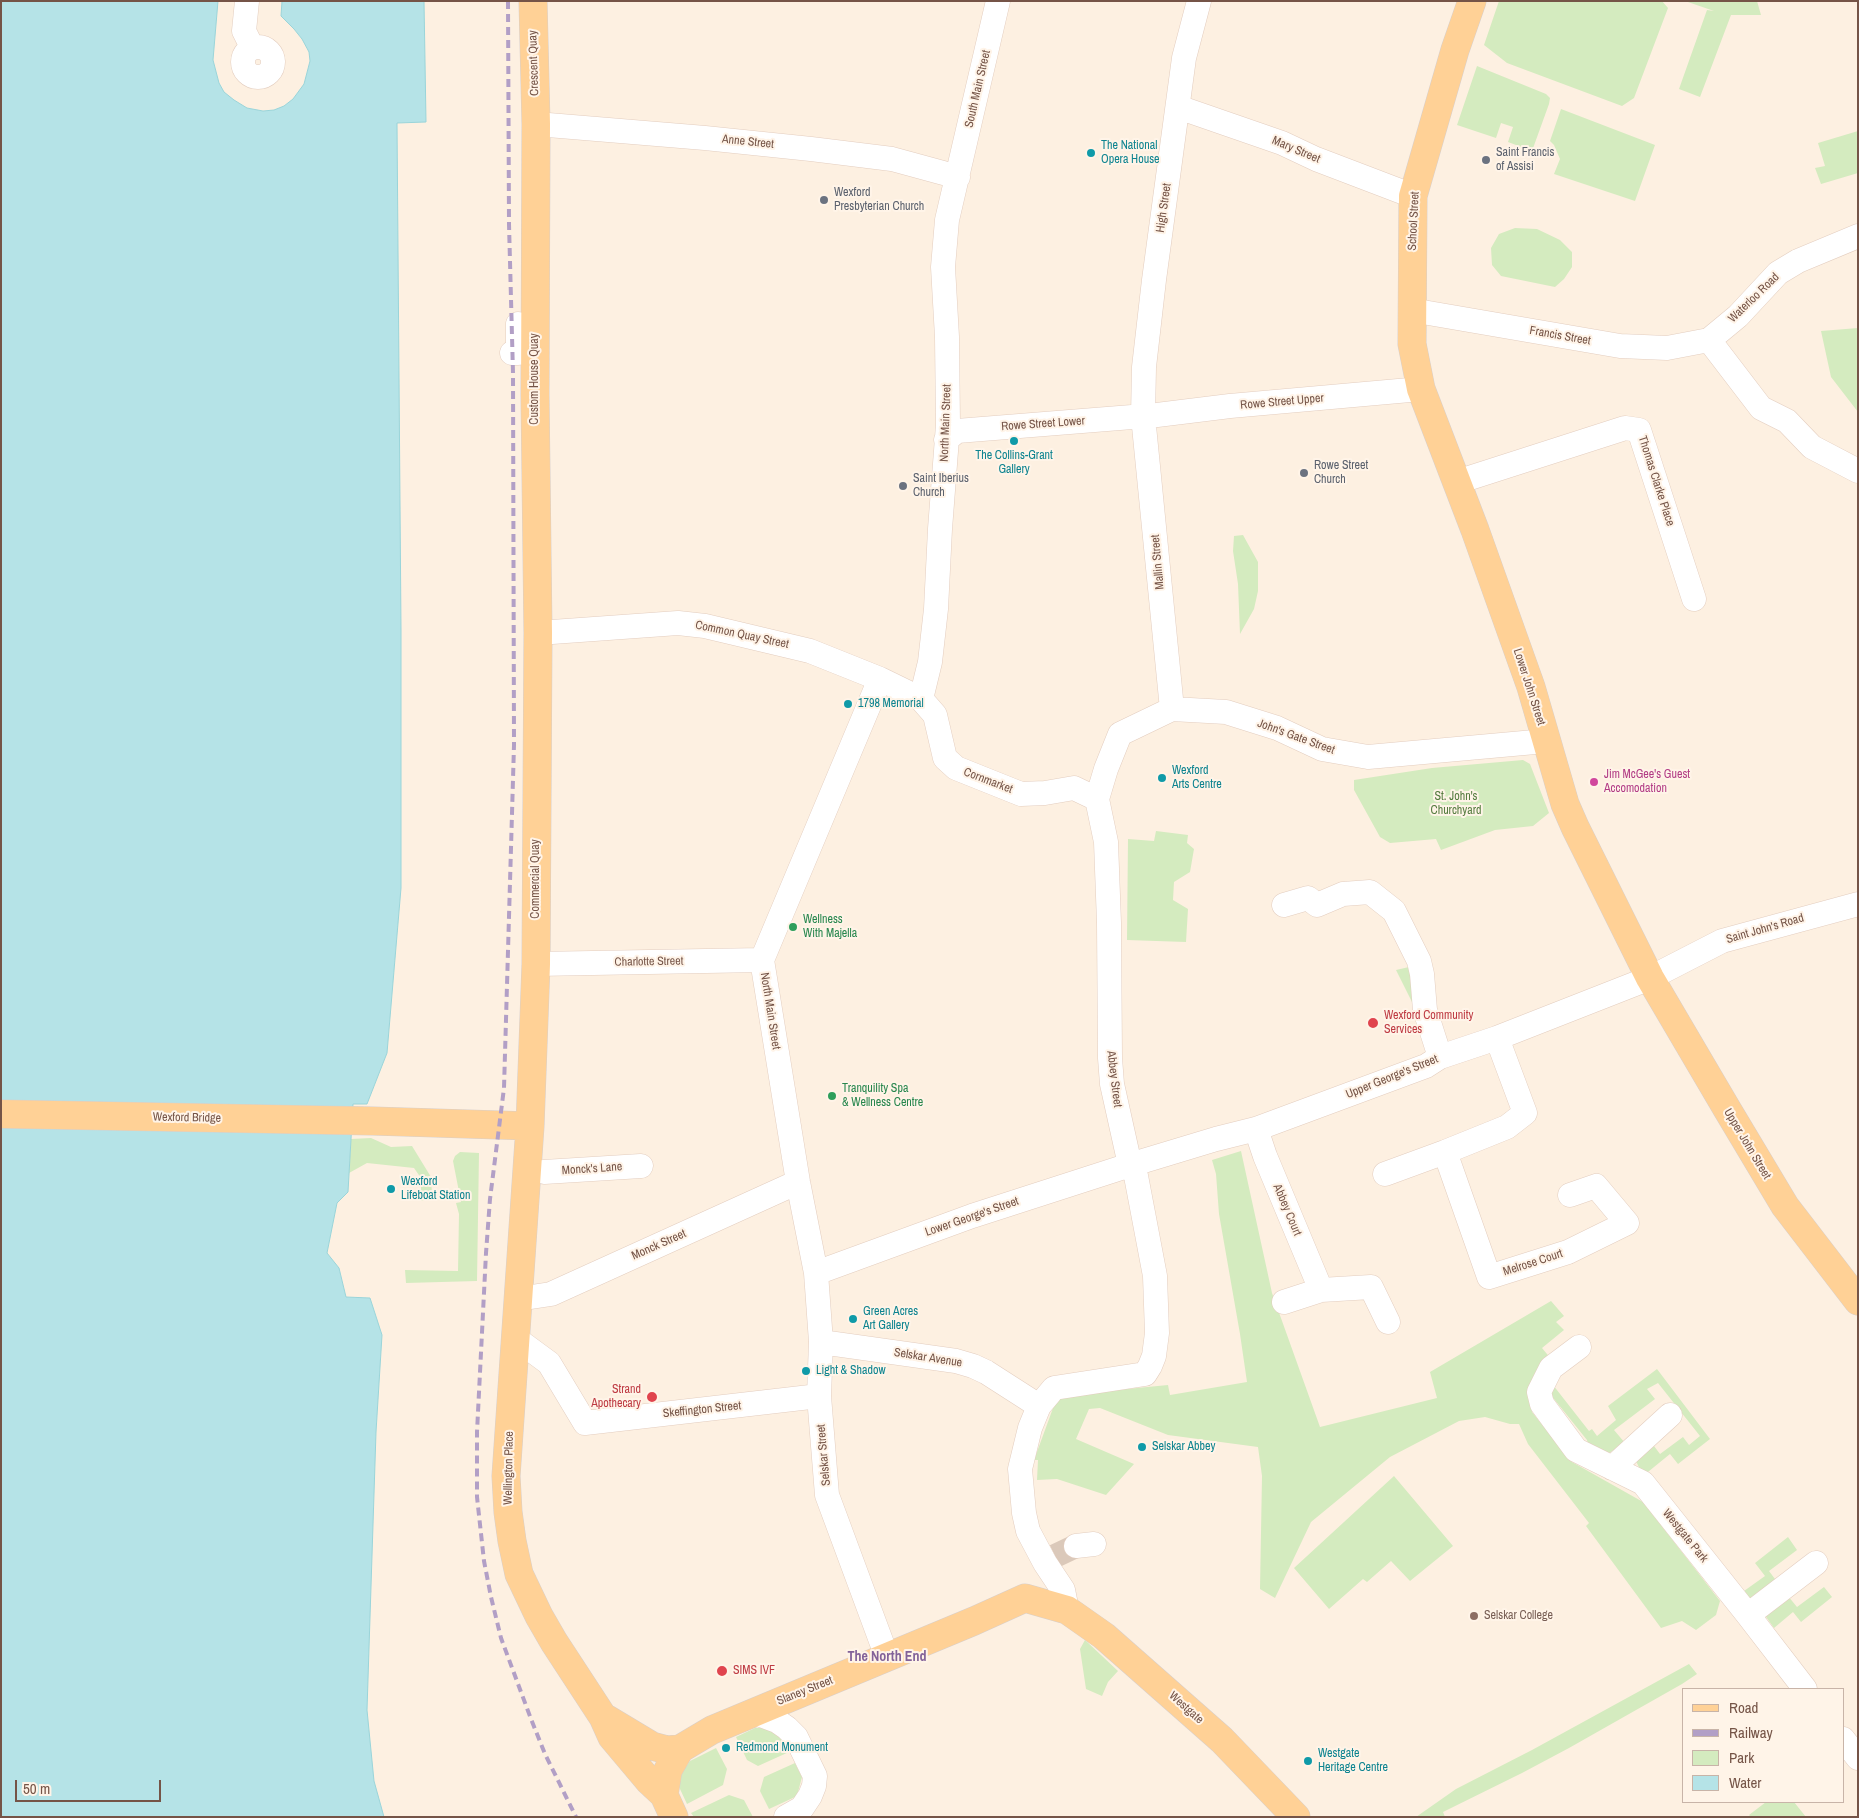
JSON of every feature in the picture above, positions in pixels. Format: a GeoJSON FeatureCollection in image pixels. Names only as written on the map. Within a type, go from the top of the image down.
{"type":"FeatureCollection","features":[{"type":"Feature","properties":{"kind":"main road","name":"Crescent Quay"},"geometry":{"type":"LineString","coordinates":[[532,1],[536,124]]}},
{"type":"Feature","properties":{"kind":"main road","name":"School Street"},"geometry":{"type":"LineString","coordinates":[[1421,389],[1412,344],[1413,196],[1455,50],[1472,1]]}},
{"type":"Feature","properties":{"kind":"main road","name":"Custom House Quay"},"geometry":{"type":"LineString","coordinates":[[536,124],[535,395],[538,633]]}},
{"type":"Feature","properties":{"kind":"main road","name":"Lower John Street"},"geometry":{"type":"LineString","coordinates":[[1421,389],[1475,530],[1531,687],[1565,804],[1650,978]]}},
{"type":"Feature","properties":{"kind":"main road","name":"Commercial Quay"},"geometry":{"type":"LineString","coordinates":[[530,1126],[536,964],[538,633]]}},
{"type":"Feature","properties":{"kind":"main road","name":"Upper John Street"},"geometry":{"type":"LineString","coordinates":[[1650,978],[1785,1206],[1858,1301]]}},
{"type":"Feature","properties":{"kind":"main road","name":"Wexford Bridge"},"geometry":{"type":"LineString","coordinates":[[1,1114],[530,1126]]}},
{"type":"Feature","properties":{"kind":"main road","name":"Wellington Place"},"geometry":{"type":"LineString","coordinates":[[530,1126],[506,1476],[512,1541],[519,1574],[530,1599],[554,1642],[603,1717],[612,1737],[649,1781],[671,1783]]}},
{"type":"Feature","properties":{"kind":"main road","name":"Slaney Street"},"geometry":{"type":"LineString","coordinates":[[671,1783],[712,1730],[753,1712],[1025,1598],[1067,1610]]}},
{"type":"Feature","properties":{"kind":"main road","name":"Westgate"},"geometry":{"type":"LineString","coordinates":[[1067,1610],[1104,1636],[1222,1740],[1296,1817]]}},
{"type":"Feature","properties":{"kind":"main road"},"geometry":{"type":"LineString","coordinates":[[603,1717],[652,1746],[666,1750],[671,1783]]}},
{"type":"Feature","properties":{"kind":"street"},"geometry":{"type":"LineString","coordinates":[[247,1],[244,30],[252,48]]}},
{"type":"Feature","properties":{"kind":"street","name":"South Main Street"},"geometry":{"type":"LineString","coordinates":[[958,177],[998,1]]}},
{"type":"Feature","properties":{"kind":"street","name":"High Street"},"geometry":{"type":"LineString","coordinates":[[1143,416],[1144,366],[1152,294],[1184,58],[1199,1]]}},
{"type":"Feature","properties":{"kind":"street","name":"Mary Street"},"geometry":{"type":"LineString","coordinates":[[1178,107],[1282,143],[1316,159],[1413,196]]}},
{"type":"Feature","properties":{"kind":"street","name":"Anne Street"},"geometry":{"type":"LineString","coordinates":[[536,124],[705,138],[892,159],[958,177]]}},
{"type":"Feature","properties":{"kind":"street","name":"North Main Street"},"geometry":{"type":"LineString","coordinates":[[921,698],[930,662],[936,609],[948,425],[943,267],[947,220],[958,177]]}},
{"type":"Feature","properties":{"kind":"street","name":"Waterloo Road"},"geometry":{"type":"LineString","coordinates":[[1709,340],[1738,316],[1778,273],[1798,261],[1858,236]]}},
{"type":"Feature","properties":{"kind":"street","name":"Francis Street"},"geometry":{"type":"LineString","coordinates":[[1412,310],[1620,346],[1667,348],[1709,340]]}},
{"type":"Feature","properties":{"kind":"street"},"geometry":{"type":"LineString","coordinates":[[512,353],[518,353],[518,324]]}},
{"type":"Feature","properties":{"kind":"street"},"geometry":{"type":"LineString","coordinates":[[1709,340],[1761,408],[1787,421],[1812,447],[1858,471]]}},
{"type":"Feature","properties":{"kind":"street","name":"Rowe Street Upper"},"geometry":{"type":"LineString","coordinates":[[1143,416],[1421,389]]}},
{"type":"Feature","properties":{"kind":"street","name":"Rowe Street Lower"},"geometry":{"type":"LineString","coordinates":[[946,440],[956,430],[1143,416]]}},
{"type":"Feature","properties":{"kind":"street","name":"Mallin Street"},"geometry":{"type":"LineString","coordinates":[[1143,416],[1172,708]]}},
{"type":"Feature","properties":{"kind":"street","name":"Thomas Clarke Place"},"geometry":{"type":"LineString","coordinates":[[1457,482],[1624,428],[1639,430],[1694,599]]}},
{"type":"Feature","properties":{"kind":"street","name":"Common Quay Street"},"geometry":{"type":"LineString","coordinates":[[538,633],[678,623],[705,626],[810,651],[880,679],[921,698]]}},
{"type":"Feature","properties":{"kind":"street","name":"North Main Street"},"geometry":{"type":"LineString","coordinates":[[816,1273],[798,1182],[762,960],[880,679]]}},
{"type":"Feature","properties":{"kind":"street","name":"Cornmarket"},"geometry":{"type":"LineString","coordinates":[[921,698],[935,715],[945,758],[956,768],[1021,794],[1045,793],[1074,788],[1097,798]]}},
{"type":"Feature","properties":{"kind":"street"},"geometry":{"type":"LineString","coordinates":[[1097,798],[1120,734],[1172,708]]}},
{"type":"Feature","properties":{"kind":"street","name":"John's Gate Street"},"geometry":{"type":"LineString","coordinates":[[1172,708],[1226,712],[1277,728],[1322,749],[1368,758],[1546,741]]}},
{"type":"Feature","properties":{"kind":"street","name":"Abbey Street"},"geometry":{"type":"LineString","coordinates":[[1039,1406],[1054,1388],[1145,1374],[1154,1356],[1156,1333],[1155,1276],[1136,1176],[1130,1165],[1112,1084],[1106,842],[1097,798]]}},
{"type":"Feature","properties":{"kind":"street"},"geometry":{"type":"LineString","coordinates":[[1284,905],[1308,898],[1317,905],[1343,894],[1370,892],[1394,911],[1419,961],[1425,1010],[1440,1057]]}},
{"type":"Feature","properties":{"kind":"street","name":"Saint John's Road"},"geometry":{"type":"LineString","coordinates":[[1650,978],[1722,941],[1858,904]]}},
{"type":"Feature","properties":{"kind":"street","name":"Charlotte Street"},"geometry":{"type":"LineString","coordinates":[[536,964],[762,960]]}},
{"type":"Feature","properties":{"kind":"street","name":"Upper George's Street"},"geometry":{"type":"LineString","coordinates":[[1130,1165],[1256,1129],[1426,1066],[1440,1057],[1497,1038],[1650,978]]}},
{"type":"Feature","properties":{"kind":"street"},"geometry":{"type":"LineString","coordinates":[[1385,1174],[1507,1127],[1525,1113],[1497,1038]]}},
{"type":"Feature","properties":{"kind":"street","name":"Abbey Court"},"geometry":{"type":"LineString","coordinates":[[1256,1129],[1265,1156],[1321,1290]]}},
{"type":"Feature","properties":{"kind":"street","name":"Melrose Court"},"geometry":{"type":"LineString","coordinates":[[1445,1152],[1489,1277],[1568,1252],[1627,1223],[1596,1186],[1570,1195]]}},
{"type":"Feature","properties":{"kind":"street","name":"Lower George's Street"},"geometry":{"type":"LineString","coordinates":[[816,1273],[972,1216],[1130,1165]]}},
{"type":"Feature","properties":{"kind":"street","name":"Monck's Lane"},"geometry":{"type":"LineString","coordinates":[[544,1172],[641,1166]]}},
{"type":"Feature","properties":{"kind":"street","name":"Monck Street"},"geometry":{"type":"LineString","coordinates":[[518,1299],[551,1294],[798,1182]]}},
{"type":"Feature","properties":{"kind":"street","name":"Selskar Street"},"geometry":{"type":"LineString","coordinates":[[816,1273],[821,1342],[819,1396],[827,1495],[887,1657]]}},
{"type":"Feature","properties":{"kind":"street"},"geometry":{"type":"LineString","coordinates":[[1284,1302],[1321,1290],[1371,1287],[1388,1322]]}},
{"type":"Feature","properties":{"kind":"street","name":"Skeffington Street"},"geometry":{"type":"LineString","coordinates":[[515,1338],[549,1363],[585,1423],[819,1396]]}},
{"type":"Feature","properties":{"kind":"street","name":"Selskar Avenue"},"geometry":{"type":"LineString","coordinates":[[821,1342],[956,1361],[986,1372],[1039,1406]]}},
{"type":"Feature","properties":{"kind":"street","name":"Westgate Park"},"geometry":{"type":"LineString","coordinates":[[1579,1346],[1551,1368],[1539,1392],[1542,1404],[1576,1450],[1643,1483],[1804,1688]]}},
{"type":"Feature","properties":{"kind":"street"},"geometry":{"type":"LineString","coordinates":[[1039,1406],[1026,1439],[1020,1469],[1024,1513],[1028,1532],[1050,1559],[1063,1590],[1067,1610]]}},
{"type":"Feature","properties":{"kind":"street"},"geometry":{"type":"LineString","coordinates":[[1612,1468],[1670,1415]]}},
{"type":"Feature","properties":{"kind":"street"},"geometry":{"type":"LineString","coordinates":[[1748,1615],[1816,1563]]}},
{"type":"Feature","properties":{"kind":"street"},"geometry":{"type":"LineString","coordinates":[[753,1712],[777,1722],[796,1737],[814,1776],[814,1786],[802,1808],[786,1817]]}},
{"type":"Feature","properties":{"kind":"street"},"geometry":{"type":"LineString","coordinates":[[1844,1739],[1858,1758]]}},
{"type":"Feature","properties":{"kind":"green space"},"geometry":{"type":"Polygon","coordinates":[[[1499,1],[1662,1],[1668,8],[1634,98],[1622,106],[1507,63],[1484,45],[1499,1]]]}},
{"type":"Feature","properties":{"kind":"green space"},"geometry":{"type":"Polygon","coordinates":[[[1685,1],[1757,1],[1761,15],[1731,15],[1700,97],[1679,89],[1707,10],[1714,11],[1685,1]]]}},
{"type":"Feature","properties":{"kind":"green space"},"geometry":{"type":"Polygon","coordinates":[[[1477,66],[1546,94],[1550,98],[1532,151],[1508,142],[1513,127],[1501,123],[1496,138],[1457,125],[1477,66]]]}},
{"type":"Feature","properties":{"kind":"green space"},"geometry":{"type":"Polygon","coordinates":[[[1561,109],[1655,145],[1635,201],[1554,174],[1560,159],[1554,145],[1550,141],[1561,109]]]}},
{"type":"Feature","properties":{"kind":"green space"},"geometry":{"type":"Polygon","coordinates":[[[1858,131],[1858,173],[1821,184],[1815,168],[1825,166],[1818,143],[1858,131]]]}},
{"type":"Feature","properties":{"kind":"green space"},"geometry":{"type":"Polygon","coordinates":[[[1515,228],[1537,229],[1560,240],[1572,252],[1572,267],[1564,279],[1555,287],[1501,276],[1492,265],[1491,248],[1499,234],[1515,228]]]}},
{"type":"Feature","properties":{"kind":"green space"},"geometry":{"type":"Polygon","coordinates":[[[1858,328],[1858,412],[1831,377],[1821,331],[1858,328]]]}},
{"type":"Feature","properties":{"kind":"green space"},"geometry":{"type":"Polygon","coordinates":[[[1243,535],[1258,562],[1258,591],[1254,609],[1240,634],[1238,584],[1233,551],[1234,536],[1243,535]]]}},
{"type":"Feature","properties":{"kind":"green space","name":"St. John's Churchyard"},"geometry":{"type":"Polygon","coordinates":[[[1523,760],[1530,764],[1549,813],[1533,826],[1495,830],[1441,850],[1436,839],[1390,843],[1380,837],[1354,790],[1354,780],[1432,768],[1523,760]]]}},
{"type":"Feature","properties":{"kind":"green space"},"geometry":{"type":"Polygon","coordinates":[[[1156,831],[1188,835],[1187,843],[1194,849],[1190,872],[1174,882],[1173,900],[1188,909],[1186,942],[1127,940],[1128,839],[1154,841],[1156,831]]]}},
{"type":"Feature","properties":{"kind":"green space"},"geometry":{"type":"Polygon","coordinates":[[[1409,967],[1414,1001],[1412,1002],[1396,970],[1409,967]]]}},
{"type":"Feature","properties":{"kind":"green space"},"geometry":{"type":"Polygon","coordinates":[[[371,1138],[391,1147],[412,1146],[431,1177],[432,1195],[421,1201],[421,1178],[414,1168],[367,1163],[349,1173],[351,1139],[371,1138]]]}},
{"type":"Feature","properties":{"kind":"green space"},"geometry":{"type":"Polygon","coordinates":[[[1241,1151],[1272,1293],[1320,1427],[1437,1398],[1430,1372],[1551,1301],[1564,1316],[1556,1322],[1564,1330],[1542,1348],[1552,1360],[1530,1390],[1532,1412],[1572,1462],[1643,1502],[1720,1601],[1716,1615],[1696,1630],[1682,1621],[1661,1628],[1586,1526],[1589,1523],[1528,1444],[1519,1424],[1510,1424],[1485,1417],[1459,1421],[1390,1457],[1311,1522],[1275,1598],[1260,1589],[1262,1476],[1258,1447],[1168,1435],[1100,1408],[1089,1409],[1076,1439],[1134,1464],[1106,1495],[1057,1479],[1037,1480],[1038,1460],[1034,1460],[1056,1400],[1065,1395],[1168,1385],[1170,1395],[1247,1382],[1219,1214],[1216,1174],[1212,1160],[1241,1151]]]}},
{"type":"Feature","properties":{"kind":"green space"},"geometry":{"type":"Polygon","coordinates":[[[460,1152],[479,1153],[477,1281],[406,1283],[405,1270],[458,1271],[459,1214],[456,1203],[461,1202],[453,1161],[460,1152]]]}},
{"type":"Feature","properties":{"kind":"green space"},"geometry":{"type":"Polygon","coordinates":[[[1657,1369],[1710,1439],[1678,1464],[1670,1454],[1643,1476],[1636,1461],[1651,1442],[1660,1454],[1683,1437],[1689,1445],[1700,1436],[1658,1383],[1647,1389],[1655,1399],[1614,1430],[1625,1443],[1609,1453],[1589,1450],[1587,1440],[1550,1394],[1553,1385],[1589,1431],[1592,1429],[1597,1436],[1616,1420],[1608,1406],[1657,1369]]]}},
{"type":"Feature","properties":{"kind":"green space"},"geometry":{"type":"Polygon","coordinates":[[[1394,1476],[1453,1546],[1410,1581],[1391,1561],[1367,1582],[1363,1579],[1329,1609],[1294,1568],[1394,1476]]]}},
{"type":"Feature","properties":{"kind":"green space"},"geometry":{"type":"Polygon","coordinates":[[[1788,1537],[1797,1550],[1769,1571],[1778,1583],[1752,1601],[1744,1591],[1765,1576],[1755,1563],[1788,1537]]]}},
{"type":"Feature","properties":{"kind":"green space"},"geometry":{"type":"Polygon","coordinates":[[[1824,1587],[1832,1597],[1801,1622],[1793,1612],[1774,1628],[1764,1614],[1788,1596],[1797,1607],[1824,1587]]]}},
{"type":"Feature","properties":{"kind":"green space"},"geometry":{"type":"Polygon","coordinates":[[[1085,1640],[1118,1671],[1108,1682],[1102,1696],[1086,1689],[1080,1649],[1085,1640]]]}},
{"type":"Feature","properties":{"kind":"green space"},"geometry":{"type":"Polygon","coordinates":[[[1689,1664],[1697,1674],[1569,1748],[1443,1812],[1445,1817],[1416,1817],[1456,1789],[1532,1750],[1689,1664]]]}},
{"type":"Feature","properties":{"kind":"green space"},"geometry":{"type":"Polygon","coordinates":[[[755,1728],[765,1728],[774,1731],[789,1752],[758,1766],[747,1760],[736,1737],[755,1728]]]}},
{"type":"Feature","properties":{"kind":"green space"},"geometry":{"type":"Polygon","coordinates":[[[716,1748],[727,1769],[723,1785],[687,1804],[680,1789],[680,1775],[690,1761],[716,1748]]]}},
{"type":"Feature","properties":{"kind":"green space"},"geometry":{"type":"Polygon","coordinates":[[[795,1763],[802,1777],[798,1792],[795,1797],[769,1809],[760,1791],[764,1777],[795,1763]]]}},
{"type":"Feature","properties":{"kind":"green space"},"geometry":{"type":"Polygon","coordinates":[[[729,1795],[744,1800],[753,1817],[694,1817],[691,1813],[729,1795]]]}},
{"type":"Feature","properties":{"kind":"green space"},"geometry":{"type":"Polygon","coordinates":[[[1765,1803],[1795,1803],[1806,1817],[1751,1817],[1749,1815],[1765,1803]]]}},
{"type":"Feature","properties":{"kind":"water"},"geometry":{"type":"Polygon","coordinates":[[[1,1],[218,1],[213,60],[219,83],[224,92],[234,100],[247,108],[263,111],[274,110],[284,106],[293,99],[304,84],[310,61],[309,52],[302,39],[281,16],[282,1],[424,1],[426,122],[397,123],[401,888],[387,1053],[367,1104],[353,1104],[348,1192],[337,1203],[327,1253],[339,1268],[346,1297],[370,1298],[382,1335],[376,1432],[367,1710],[374,1781],[384,1817],[1,1817],[1,1]]]}},
{"type":"Feature","properties":{"kind":"tunnel"},"geometry":{"type":"LineString","coordinates":[[1055,1556],[1076,1546]]}},
{"type":"Feature","properties":{"kind":"railway"},"geometry":{"type":"LineString","coordinates":[[508,1],[509,224],[513,373],[514,745],[504,1088],[490,1199],[486,1253],[477,1432],[477,1497],[484,1561],[501,1638],[545,1754],[576,1817]]}},
{"type":"Feature","properties":{"kind":"place","name":"The National Opera House"},"geometry":{"type":"Point","coordinates":[1091,153]}},
{"type":"Feature","properties":{"kind":"place","name":"Saint Francis of Assisi"},"geometry":{"type":"Point","coordinates":[1486,160]}},
{"type":"Feature","properties":{"kind":"place","name":"Wexford Presbyterian Church"},"geometry":{"type":"Point","coordinates":[824,200]}},
{"type":"Feature","properties":{"kind":"place","name":"The Collins-Grant Gallery"},"geometry":{"type":"Point","coordinates":[1014,441]}},
{"type":"Feature","properties":{"kind":"place","name":"Rowe Street Church"},"geometry":{"type":"Point","coordinates":[1304,473]}},
{"type":"Feature","properties":{"kind":"place","name":"Saint Iberius Church"},"geometry":{"type":"Point","coordinates":[903,486]}},
{"type":"Feature","properties":{"kind":"place","name":"1798 Memorial"},"geometry":{"type":"Point","coordinates":[848,704]}},
{"type":"Feature","properties":{"kind":"place","name":"Wexford Arts Centre"},"geometry":{"type":"Point","coordinates":[1162,778]}},
{"type":"Feature","properties":{"kind":"place","name":"Jim McGee's Guest Accomodation"},"geometry":{"type":"Point","coordinates":[1594,782]}},
{"type":"Feature","properties":{"kind":"place","name":"Wellness With Majella"},"geometry":{"type":"Point","coordinates":[793,927]}},
{"type":"Feature","properties":{"kind":"place","name":"Wexford Community Services"},"geometry":{"type":"Point","coordinates":[1373,1023]}},
{"type":"Feature","properties":{"kind":"place","name":"Tranquility Spa & Wellness Centre"},"geometry":{"type":"Point","coordinates":[832,1096]}},
{"type":"Feature","properties":{"kind":"place","name":"Wexford Lifeboat Station"},"geometry":{"type":"Point","coordinates":[391,1189]}},
{"type":"Feature","properties":{"kind":"place","name":"Green Acres Art Gallery"},"geometry":{"type":"Point","coordinates":[853,1319]}},
{"type":"Feature","properties":{"kind":"place","name":"Light & Shadow"},"geometry":{"type":"Point","coordinates":[806,1371]}},
{"type":"Feature","properties":{"kind":"place","name":"Strand Apothecary"},"geometry":{"type":"Point","coordinates":[652,1397]}},
{"type":"Feature","properties":{"kind":"place","name":"Selskar Abbey"},"geometry":{"type":"Point","coordinates":[1142,1447]}},
{"type":"Feature","properties":{"kind":"place","name":"Selskar College"},"geometry":{"type":"Point","coordinates":[1474,1616]}},
{"type":"Feature","properties":{"kind":"place","name":"SIMS IVF"},"geometry":{"type":"Point","coordinates":[722,1671]}},
{"type":"Feature","properties":{"kind":"place","name":"Redmond Monument"},"geometry":{"type":"Point","coordinates":[726,1748]}},
{"type":"Feature","properties":{"kind":"place","name":"Westgate Heritage Centre"},"geometry":{"type":"Point","coordinates":[1308,1761]}},
{"type":"Feature","properties":{"kind":"district","name":"The North End"},"geometry":{"type":"Point","coordinates":[887,1657]}}]}
